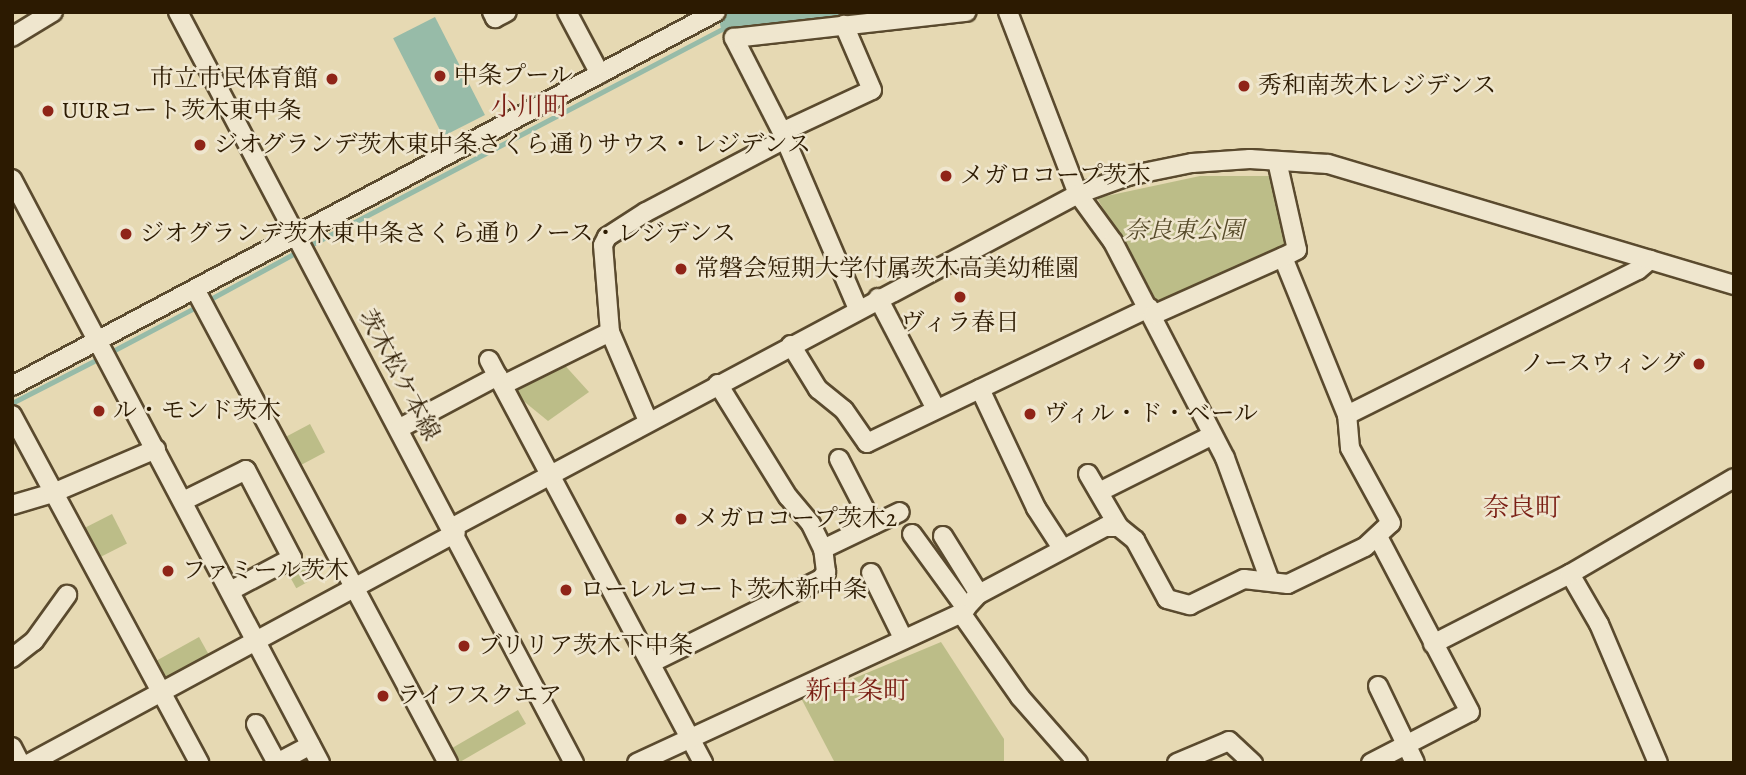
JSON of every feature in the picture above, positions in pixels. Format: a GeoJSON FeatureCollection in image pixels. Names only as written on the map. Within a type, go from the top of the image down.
{"type":"FeatureCollection","features":[{"type":"Feature","properties":{"kind":"street"},"geometry":{"type":"LineString","coordinates":[[12,37],[52,12]]}},
{"type":"Feature","properties":{"kind":"street","name":"茨木松ケ本線"},"geometry":{"type":"LineString","coordinates":[[178,12],[455,530],[574,763]]}},
{"type":"Feature","properties":{"kind":"street"},"geometry":{"type":"LineString","coordinates":[[492,12],[495,18],[506,12]]}},
{"type":"Feature","properties":{"kind":"street"},"geometry":{"type":"LineString","coordinates":[[567,12],[600,74]]}},
{"type":"Feature","properties":{"kind":"street"},"geometry":{"type":"LineString","coordinates":[[858,309],[784,136],[734,38],[967,12]]}},
{"type":"Feature","properties":{"kind":"street"},"geometry":{"type":"LineString","coordinates":[[1007,12],[1078,194],[1113,242],[1213,435],[1270,581]]}},
{"type":"Feature","properties":{"kind":"street"},"geometry":{"type":"LineString","coordinates":[[12,386],[103,349],[302,244],[704,15]]}},
{"type":"Feature","properties":{"kind":"street"},"geometry":{"type":"LineString","coordinates":[[648,421],[610,332],[603,245],[607,237],[784,136],[872,90],[844,25]]}},
{"type":"Feature","properties":{"kind":"street"},"geometry":{"type":"LineString","coordinates":[[791,345],[818,389],[844,410],[867,443],[935,407],[1151,311],[1297,250],[1277,161]]}},
{"type":"Feature","properties":{"kind":"street"},"geometry":{"type":"LineString","coordinates":[[30,763],[455,530],[552,472],[1078,194],[1128,176],[1192,163],[1277,161],[1328,164],[1734,285]]}},
{"type":"Feature","properties":{"kind":"street"},"geometry":{"type":"LineString","coordinates":[[12,179],[320,763]]}},
{"type":"Feature","properties":{"kind":"street"},"geometry":{"type":"LineString","coordinates":[[1088,474],[1119,527],[1135,540],[1167,599],[1190,605],[1244,579],[1288,584],[1378,537],[1391,523],[1350,448],[1347,415],[1283,257]]}},
{"type":"Feature","properties":{"kind":"street"},"geometry":{"type":"LineString","coordinates":[[1347,415],[1650,260]]}},
{"type":"Feature","properties":{"kind":"street"},"geometry":{"type":"LineString","coordinates":[[199,297],[448,763]]}},
{"type":"Feature","properties":{"kind":"street"},"geometry":{"type":"LineString","coordinates":[[878,298],[935,407]]}},
{"type":"Feature","properties":{"kind":"street"},"geometry":{"type":"LineString","coordinates":[[400,428],[610,332]]}},
{"type":"Feature","properties":{"kind":"street"},"geometry":{"type":"LineString","coordinates":[[489,360],[552,472],[704,763]]}},
{"type":"Feature","properties":{"kind":"street"},"geometry":{"type":"LineString","coordinates":[[651,663],[821,579],[827,561],[823,549],[718,384]]}},
{"type":"Feature","properties":{"kind":"street"},"geometry":{"type":"LineString","coordinates":[[980,389],[1036,508],[1062,548]]}},
{"type":"Feature","properties":{"kind":"street"},"geometry":{"type":"LineString","coordinates":[[12,415],[199,763]]}},
{"type":"Feature","properties":{"kind":"street"},"geometry":{"type":"LineString","coordinates":[[1099,492],[1213,435]]}},
{"type":"Feature","properties":{"kind":"street"},"geometry":{"type":"LineString","coordinates":[[12,505],[53,493],[156,449]]}},
{"type":"Feature","properties":{"kind":"street"},"geometry":{"type":"LineString","coordinates":[[839,459],[873,525]]}},
{"type":"Feature","properties":{"kind":"street"},"geometry":{"type":"LineString","coordinates":[[183,501],[246,470],[292,558],[230,591]]}},
{"type":"Feature","properties":{"kind":"street"},"geometry":{"type":"LineString","coordinates":[[1433,644],[1570,574],[1734,478]]}},
{"type":"Feature","properties":{"kind":"street"},"geometry":{"type":"LineString","coordinates":[[823,549],[900,512]]}},
{"type":"Feature","properties":{"kind":"street"},"geometry":{"type":"LineString","coordinates":[[637,763],[963,610],[979,594],[1062,548],[1105,527],[1119,527]]}},
{"type":"Feature","properties":{"kind":"street"},"geometry":{"type":"LineString","coordinates":[[912,534],[1020,697],[1078,763]]}},
{"type":"Feature","properties":{"kind":"street"},"geometry":{"type":"LineString","coordinates":[[943,536],[979,594]]}},
{"type":"Feature","properties":{"kind":"street"},"geometry":{"type":"LineString","coordinates":[[1371,763],[1470,712],[1378,537]]}},
{"type":"Feature","properties":{"kind":"street"},"geometry":{"type":"LineString","coordinates":[[871,573],[903,638]]}},
{"type":"Feature","properties":{"kind":"street"},"geometry":{"type":"LineString","coordinates":[[1570,574],[1599,624],[1658,763]]}},
{"type":"Feature","properties":{"kind":"street"},"geometry":{"type":"LineString","coordinates":[[12,657],[34,641],[67,595]]}},
{"type":"Feature","properties":{"kind":"street"},"geometry":{"type":"LineString","coordinates":[[1378,686],[1415,763]]}},
{"type":"Feature","properties":{"kind":"street"},"geometry":{"type":"LineString","coordinates":[[256,724],[277,763],[311,745]]}},
{"type":"Feature","properties":{"kind":"street"},"geometry":{"type":"LineString","coordinates":[[1177,763],[1229,741],[1253,763]]}},
{"type":"Feature","properties":{"kind":"street"},"geometry":{"type":"LineString","coordinates":[[12,747],[20,763]]}},
{"type":"Feature","properties":{"kind":"green space","name":"奈良東公園"},"geometry":{"type":"Polygon","coordinates":[[[1200,176],[1273,176],[1289,242],[1157,302],[1097,198],[1200,176]]]}},
{"type":"Feature","properties":{"kind":"green space"},"geometry":{"type":"Polygon","coordinates":[[[560,360],[589,392],[548,421],[510,390],[560,360]]]}},
{"type":"Feature","properties":{"kind":"green space"},"geometry":{"type":"Polygon","coordinates":[[[310,424],[325,452],[297,467],[282,439],[310,424]]]}},
{"type":"Feature","properties":{"kind":"green space"},"geometry":{"type":"Polygon","coordinates":[[[112,514],[127,543],[98,558],[83,529],[112,514]]]}},
{"type":"Feature","properties":{"kind":"green space"},"geometry":{"type":"Polygon","coordinates":[[[300,560],[311,580],[296,588],[285,568],[300,560]]]}},
{"type":"Feature","properties":{"kind":"green space"},"geometry":{"type":"Polygon","coordinates":[[[199,637],[212,660],[162,687],[149,665],[199,637]]]}},
{"type":"Feature","properties":{"kind":"green space"},"geometry":{"type":"Polygon","coordinates":[[[941,642],[1004,739],[1004,763],[835,763],[802,700],[941,642]]]}},
{"type":"Feature","properties":{"kind":"green space"},"geometry":{"type":"Polygon","coordinates":[[[518,710],[526,724],[458,763],[455,763],[448,750],[518,710]]]}},
{"type":"Feature","properties":{"kind":"shaded area","name":"中条プール"},"geometry":{"type":"Polygon","coordinates":[[[435,17],[485,115],[443,136],[393,38],[435,17]]]}},
{"type":"Feature","properties":{"kind":"waterway"},"geometry":{"type":"LineString","coordinates":[[733,23],[828,12]]}},
{"type":"Feature","properties":{"kind":"waterway"},"geometry":{"type":"LineString","coordinates":[[307,247],[733,23]]}},
{"type":"Feature","properties":{"kind":"waterway"},"geometry":{"type":"LineString","coordinates":[[205,302],[299,251]]}},
{"type":"Feature","properties":{"kind":"waterway"},"geometry":{"type":"LineString","coordinates":[[109,353],[198,306]]}},
{"type":"Feature","properties":{"kind":"waterway"},"geometry":{"type":"LineString","coordinates":[[12,403],[102,357]]}},
{"type":"Feature","properties":{"kind":"place","name":"中条プール"},"geometry":{"type":"Point","coordinates":[440,76]}},
{"type":"Feature","properties":{"kind":"place","name":"市立市民体育館"},"geometry":{"type":"Point","coordinates":[332,79]}},
{"type":"Feature","properties":{"kind":"place","name":"秀和南茨木レジデンス"},"geometry":{"type":"Point","coordinates":[1244,86]}},
{"type":"Feature","properties":{"kind":"place","name":"UURコート茨木東中条"},"geometry":{"type":"Point","coordinates":[48,111]}},
{"type":"Feature","properties":{"kind":"place","name":"ジオグランデ茨木東中条さくら通りサウス・レジデンス"},"geometry":{"type":"Point","coordinates":[200,145]}},
{"type":"Feature","properties":{"kind":"place","name":"メガロコープ茨木"},"geometry":{"type":"Point","coordinates":[946,176]}},
{"type":"Feature","properties":{"kind":"place","name":"ジオグランデ茨木東中条さくら通りノース・レジデンス"},"geometry":{"type":"Point","coordinates":[126,234]}},
{"type":"Feature","properties":{"kind":"place","name":"常磐会短期大学付属茨木高美幼稚園"},"geometry":{"type":"Point","coordinates":[681,269]}},
{"type":"Feature","properties":{"kind":"place","name":"ヴィラ春日"},"geometry":{"type":"Point","coordinates":[960,297]}},
{"type":"Feature","properties":{"kind":"place","name":"ノースウィング"},"geometry":{"type":"Point","coordinates":[1699,364]}},
{"type":"Feature","properties":{"kind":"place","name":"ル・モンド茨木"},"geometry":{"type":"Point","coordinates":[99,411]}},
{"type":"Feature","properties":{"kind":"place","name":"ヴィル・ド・ベール"},"geometry":{"type":"Point","coordinates":[1030,414]}},
{"type":"Feature","properties":{"kind":"place","name":"メガロコープ茨木2"},"geometry":{"type":"Point","coordinates":[681,519]}},
{"type":"Feature","properties":{"kind":"place","name":"ファミール茨木"},"geometry":{"type":"Point","coordinates":[168,571]}},
{"type":"Feature","properties":{"kind":"place","name":"ローレルコート茨木新中条"},"geometry":{"type":"Point","coordinates":[566,590]}},
{"type":"Feature","properties":{"kind":"place","name":"ブリリア茨木下中条"},"geometry":{"type":"Point","coordinates":[464,646]}},
{"type":"Feature","properties":{"kind":"place","name":"ライフスクエア"},"geometry":{"type":"Point","coordinates":[383,696]}},
{"type":"Feature","properties":{"kind":"district","name":"小川町"},"geometry":{"type":"Point","coordinates":[530,107]}},
{"type":"Feature","properties":{"kind":"district","name":"奈良町"},"geometry":{"type":"Point","coordinates":[1522,508]}},
{"type":"Feature","properties":{"kind":"district","name":"新中条町"},"geometry":{"type":"Point","coordinates":[857,691]}}]}
